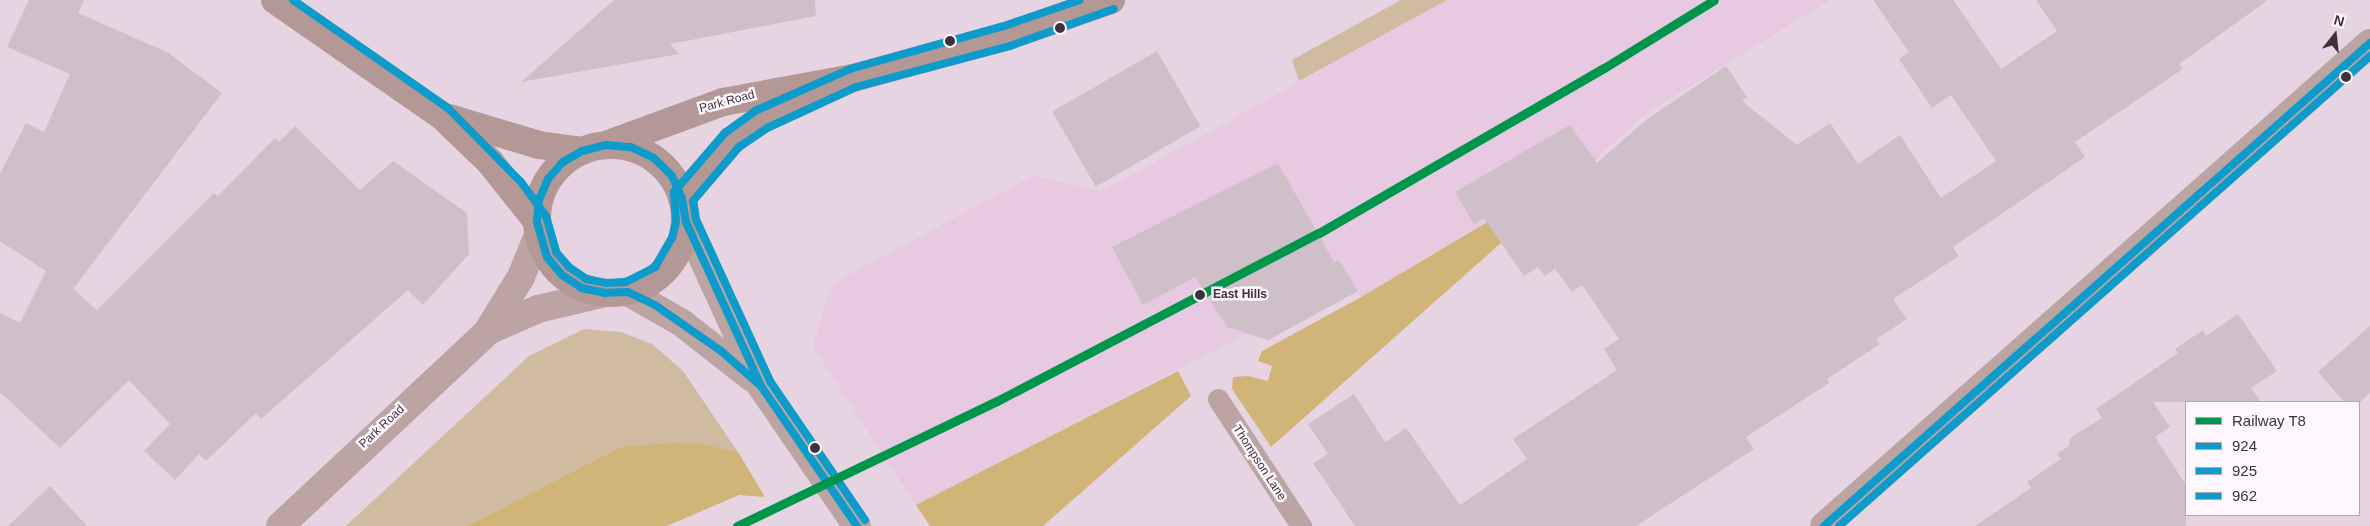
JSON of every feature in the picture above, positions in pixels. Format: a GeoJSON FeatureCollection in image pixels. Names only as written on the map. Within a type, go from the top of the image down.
{"type":"FeatureCollection","features":[{"type":"Feature","properties":{"kind":"main road"},"geometry":{"type":"LineString","coordinates":[[276,0],[442,116],[495,168],[538,228],[547,257],[562,275],[582,288],[617,292],[646,285],[674,259],[684,210],[672,176],[654,158],[631,148],[538,145],[442,116]]}},
{"type":"Feature","properties":{"kind":"main road","name":"Park Road"},"geometry":{"type":"LineString","coordinates":[[594,148],[723,102],[852,78],[1007,36],[1111,0]]}},
{"type":"Feature","properties":{"kind":"main road","name":"Park Road"},"geometry":{"type":"LineString","coordinates":[[684,210],[732,140],[762,119],[852,78]]}},
{"type":"Feature","properties":{"kind":"main road"},"geometry":{"type":"LineString","coordinates":[[538,228],[539,200],[548,179],[563,162],[594,148]]}},
{"type":"Feature","properties":{"kind":"street"},"geometry":{"type":"LineString","coordinates":[[1824,526],[2370,43]]}},
{"type":"Feature","properties":{"kind":"street"},"geometry":{"type":"LineString","coordinates":[[684,210],[761,386],[857,526]]}},
{"type":"Feature","properties":{"kind":"street","name":"Park Road"},"geometry":{"type":"LineString","coordinates":[[280,526],[486,332],[521,277],[538,228]]}},
{"type":"Feature","properties":{"kind":"street"},"geometry":{"type":"LineString","coordinates":[[617,292],[682,323],[761,386]]}},
{"type":"Feature","properties":{"kind":"street","name":"Park Road"},"geometry":{"type":"LineString","coordinates":[[486,332],[538,309],[617,292]]}},
{"type":"Feature","properties":{"kind":"lane","name":"Thompson Lane"},"geometry":{"type":"LineString","coordinates":[[1218,399],[1301,526]]}},
{"type":"Feature","properties":{"kind":"shaded area"},"geometry":{"type":"Polygon","coordinates":[[[1401,0],[1447,0],[1299,81],[1292,60],[1401,0]]]}},
{"type":"Feature","properties":{"kind":"shaded area"},"geometry":{"type":"Polygon","coordinates":[[[1447,0],[1830,0],[1647,113],[1599,156],[1361,297],[1358,291],[1268,340],[1246,334],[916,505],[813,347],[829,291],[837,281],[1033,176],[1103,191],[1447,0]]]}},
{"type":"Feature","properties":{"kind":"shaded area"},"geometry":{"type":"Polygon","coordinates":[[[1599,156],[1271,447],[1232,389],[1233,377],[1248,376],[1268,381],[1272,366],[1258,361],[1262,351],[1361,297],[1599,156]]]}},
{"type":"Feature","properties":{"kind":"shaded area"},"geometry":{"type":"Polygon","coordinates":[[[584,329],[621,332],[652,344],[683,371],[738,452],[703,444],[620,447],[467,526],[346,526],[529,356],[584,329]]]}},
{"type":"Feature","properties":{"kind":"shaded area"},"geometry":{"type":"Polygon","coordinates":[[[1178,371],[1191,396],[1043,526],[930,526],[916,505],[1178,371]]]}},
{"type":"Feature","properties":{"kind":"shaded area"},"geometry":{"type":"Polygon","coordinates":[[[673,443],[704,444],[738,452],[765,497],[739,495],[667,526],[467,526],[620,447],[673,443]]]}},
{"type":"Feature","properties":{"kind":"building"},"geometry":{"type":"Polygon","coordinates":[[[29,0],[84,0],[78,13],[167,52],[222,93],[73,289],[97,310],[214,193],[218,196],[275,138],[279,142],[295,126],[360,190],[393,161],[467,213],[469,254],[423,305],[408,290],[261,419],[256,413],[206,461],[199,454],[175,480],[144,451],[170,424],[129,380],[60,448],[0,392],[0,313],[20,323],[46,271],[0,241],[0,174],[26,123],[44,132],[70,74],[7,47],[29,0]]]}},
{"type":"Feature","properties":{"kind":"building"},"geometry":{"type":"Polygon","coordinates":[[[614,0],[815,0],[816,16],[670,44],[679,54],[521,82],[614,0]]]}},
{"type":"Feature","properties":{"kind":"building"},"geometry":{"type":"Polygon","coordinates":[[[1873,0],[1953,0],[2001,69],[2057,31],[2036,0],[2268,0],[2179,64],[2183,69],[2075,142],[2085,157],[1953,247],[1959,256],[1893,299],[1907,319],[1876,339],[1880,344],[1827,379],[1829,383],[1746,437],[1754,449],[1636,526],[1355,526],[1313,463],[1328,454],[1308,424],[1354,394],[1385,442],[1406,428],[1460,505],[1527,459],[1513,439],[1617,370],[1604,349],[1619,339],[1582,285],[1572,292],[1555,269],[1544,276],[1538,267],[1524,276],[1484,218],[1474,224],[1455,192],[1570,125],[1597,163],[1647,119],[1726,66],[1747,97],[1742,101],[1797,145],[1830,123],[1858,164],[1900,135],[1941,198],[1996,161],[1951,95],[1932,108],[1899,59],[1909,52],[1873,0]]]}},
{"type":"Feature","properties":{"kind":"building"},"geometry":{"type":"Polygon","coordinates":[[[1157,51],[1200,126],[1096,187],[1052,112],[1157,51]]]}},
{"type":"Feature","properties":{"kind":"building"},"geometry":{"type":"Polygon","coordinates":[[[1278,163],[1334,262],[1339,260],[1358,291],[1268,340],[1227,327],[1195,277],[1143,305],[1112,247],[1278,163]]]}},
{"type":"Feature","properties":{"kind":"building"},"geometry":{"type":"Polygon","coordinates":[[[2238,314],[2277,371],[2251,388],[2260,401],[2153,402],[2170,427],[2155,437],[2185,483],[2186,526],[1975,526],[2031,488],[2027,482],[2061,459],[2057,454],[2069,446],[2070,438],[2102,418],[2096,409],[2178,353],[2175,349],[2203,330],[2206,336],[2238,314]]]}},
{"type":"Feature","properties":{"kind":"building"},"geometry":{"type":"Polygon","coordinates":[[[2370,326],[2370,393],[2360,402],[2343,401],[2318,372],[2370,326]]]}},
{"type":"Feature","properties":{"kind":"building"},"geometry":{"type":"Polygon","coordinates":[[[50,486],[87,526],[8,526],[50,486]]]}},
{"type":"Feature","properties":{"kind":"rail line","name":"T8"},"geometry":{"type":"LineString","coordinates":[[737,526],[997,401],[1319,233],[1604,68],[1714,0]]}},
{"type":"Feature","properties":{"kind":"transit line","name":"962"},"geometry":{"type":"LineString","coordinates":[[293,0],[448,108],[521,182],[546,216],[556,252],[569,267],[586,279],[606,283],[626,282],[655,267],[672,238],[676,222],[674,192],[725,133],[757,110],[850,69],[1004,26],[1080,0]]}},
{"type":"Feature","properties":{"kind":"transit line","name":"925"},"geometry":{"type":"LineString","coordinates":[[865,520],[770,381],[696,219],[693,201],[739,147],[767,128],[856,87],[1010,46],[1114,9]]}},
{"type":"Feature","properties":{"kind":"transit line","name":"924"},"geometry":{"type":"LineString","coordinates":[[1824,526],[2370,43]]}},
{"type":"Feature","properties":{"kind":"transit line","name":"925"},"geometry":{"type":"LineString","coordinates":[[1839,526],[2370,56]]}},
{"type":"Feature","properties":{"kind":"transit line","name":"924"},"geometry":{"type":"LineString","coordinates":[[606,145],[631,147],[654,158],[672,176],[682,198],[686,222],[761,386],[721,351],[655,305],[628,292],[605,293],[582,288],[562,275],[547,257],[537,221],[539,200],[548,179],[563,162],[582,151],[606,145]]}},
{"type":"Feature","properties":{"kind":"transit line","name":"924"},"geometry":{"type":"LineString","coordinates":[[761,386],[857,526]]}},
{"type":"Feature","properties":{"kind":"place","name":"East Hills"},"geometry":{"type":"Point","coordinates":[1200,295]}}]}
